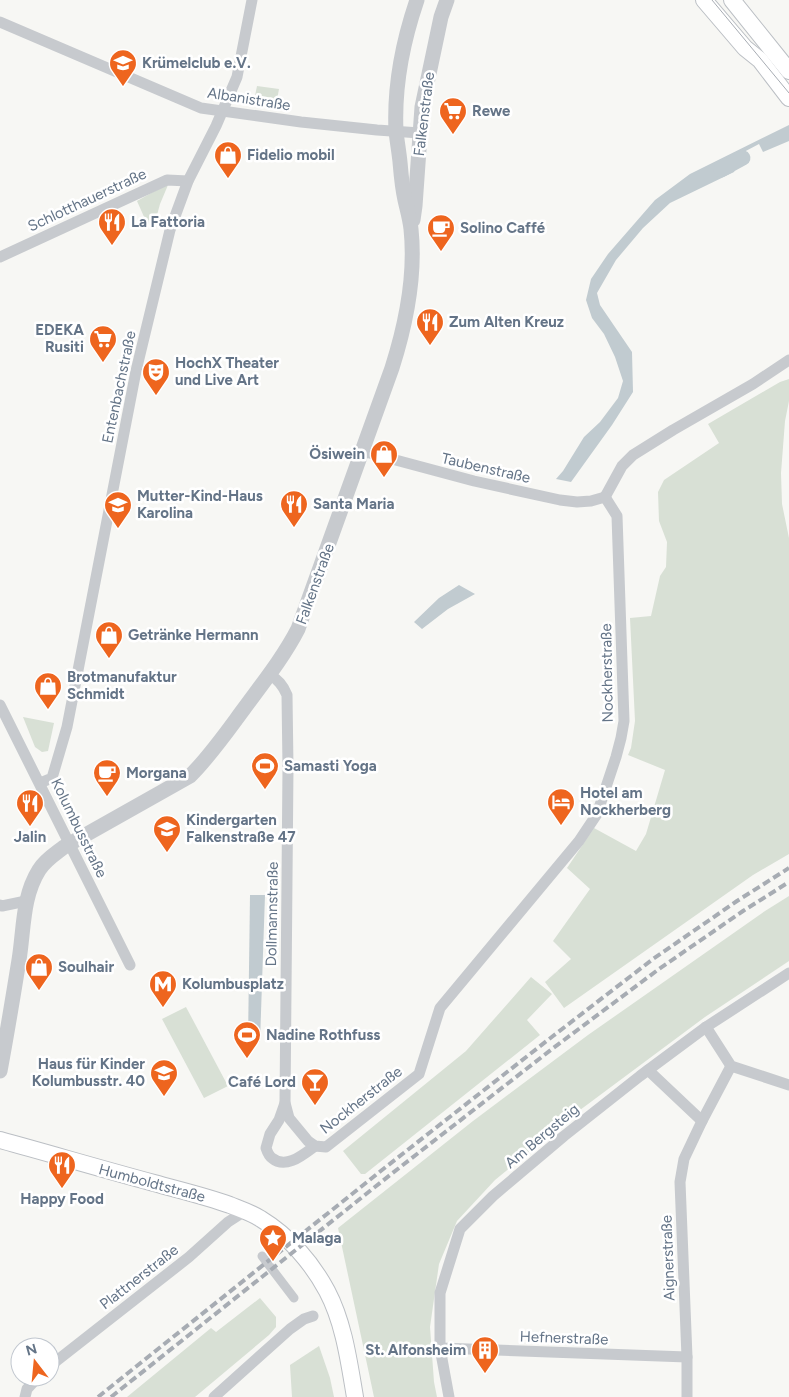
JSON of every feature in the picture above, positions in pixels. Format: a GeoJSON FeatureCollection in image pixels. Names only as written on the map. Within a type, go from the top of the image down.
{"type":"FeatureCollection","features":[{"type":"Feature","properties":{"kind":"main road"},"geometry":{"type":"LineString","coordinates":[[704,0],[745,48],[760,60],[789,98]]}},
{"type":"Feature","properties":{"kind":"main road"},"geometry":{"type":"LineString","coordinates":[[732,0],[789,71]]}},
{"type":"Feature","properties":{"kind":"main road","name":"Humboldtstraße"},"geometry":{"type":"LineString","coordinates":[[0,1140],[202,1196],[245,1211],[261,1219],[294,1245],[312,1267],[328,1293],[340,1324],[355,1397]]}},
{"type":"Feature","properties":{"kind":"street","name":"Entenbachstraße"},"geometry":{"type":"LineString","coordinates":[[40,783],[52,778],[67,727],[136,371],[170,230],[188,181],[237,76],[252,0]]}},
{"type":"Feature","properties":{"kind":"street","name":"Falkenstraße"},"geometry":{"type":"LineString","coordinates":[[411,229],[404,198],[396,132],[399,77],[417,0]]}},
{"type":"Feature","properties":{"kind":"street","name":"Falkenstraße"},"geometry":{"type":"LineString","coordinates":[[0,1071],[20,957],[26,900],[40,868],[50,857],[69,844],[190,776],[204,762],[269,674],[291,643],[298,629],[400,342],[411,282],[411,229],[415,206],[425,88],[441,17],[447,0]]}},
{"type":"Feature","properties":{"kind":"street","name":"Albanistraße"},"geometry":{"type":"LineString","coordinates":[[0,22],[201,108],[301,122],[420,133]]}},
{"type":"Feature","properties":{"kind":"street","name":"Schlotthauerstraße"},"geometry":{"type":"LineString","coordinates":[[0,257],[167,180],[188,181]]}},
{"type":"Feature","properties":{"kind":"street"},"geometry":{"type":"LineString","coordinates":[[604,497],[627,460],[673,430],[754,384],[789,360]]}},
{"type":"Feature","properties":{"kind":"street","name":"Taubenstraße"},"geometry":{"type":"LineString","coordinates":[[362,451],[474,481],[560,500],[577,502],[591,501],[604,497]]}},
{"type":"Feature","properties":{"kind":"street","name":"Nockherstraße"},"geometry":{"type":"LineString","coordinates":[[315,1146],[326,1147],[418,1074],[440,1008],[575,846],[596,814],[618,748],[624,721],[618,516],[604,497]]}},
{"type":"Feature","properties":{"kind":"street","name":"Dollmannstraße"},"geometry":{"type":"LineString","coordinates":[[269,674],[278,680],[284,687],[287,695],[285,1103],[289,1118],[308,1141],[315,1146],[293,1160],[283,1163],[272,1158],[266,1148],[270,1134],[279,1120],[285,1103]]}},
{"type":"Feature","properties":{"kind":"street","name":"Kolumbusstraße"},"geometry":{"type":"LineString","coordinates":[[0,705],[130,966]]}},
{"type":"Feature","properties":{"kind":"street"},"geometry":{"type":"LineString","coordinates":[[0,905],[26,900]]}},
{"type":"Feature","properties":{"kind":"street","name":"Am Bergsteig"},"geometry":{"type":"LineString","coordinates":[[449,1397],[440,1348],[440,1293],[460,1229],[494,1196],[564,1136],[648,1070],[706,1026],[789,973]]}},
{"type":"Feature","properties":{"kind":"street"},"geometry":{"type":"LineString","coordinates":[[706,1026],[731,1066],[789,1085]]}},
{"type":"Feature","properties":{"kind":"street","name":"Aignerstraße"},"geometry":{"type":"LineString","coordinates":[[687,1397],[680,1182],[684,1159],[731,1066]]}},
{"type":"Feature","properties":{"kind":"street"},"geometry":{"type":"LineString","coordinates":[[648,1070],[702,1121]]}},
{"type":"Feature","properties":{"kind":"street","name":"Plattnerstraße"},"geometry":{"type":"LineString","coordinates":[[60,1358],[189,1257],[228,1222],[245,1211]]}},
{"type":"Feature","properties":{"kind":"street"},"geometry":{"type":"LineString","coordinates":[[262,1256],[294,1298]]}},
{"type":"Feature","properties":{"kind":"street"},"geometry":{"type":"LineString","coordinates":[[214,1397],[290,1328],[304,1319],[313,1316]]}},
{"type":"Feature","properties":{"kind":"street","name":"Hefnerstraße"},"geometry":{"type":"LineString","coordinates":[[440,1348],[687,1357]]}},
{"type":"Feature","properties":{"kind":"shaded area"},"geometry":{"type":"Polygon","coordinates":[[[257,86],[279,89],[277,100],[255,96],[257,86]]]}},
{"type":"Feature","properties":{"kind":"shaded area"},"geometry":{"type":"Polygon","coordinates":[[[789,125],[789,141],[763,152],[759,144],[742,153],[734,172],[670,203],[643,228],[616,260],[597,293],[600,305],[632,352],[633,392],[571,482],[556,479],[584,437],[600,422],[618,398],[623,381],[615,357],[604,334],[592,318],[586,300],[591,279],[608,254],[655,200],[690,174],[789,125]]]}},
{"type":"Feature","properties":{"kind":"shaded area"},"geometry":{"type":"Polygon","coordinates":[[[168,185],[160,204],[153,230],[145,219],[137,201],[168,185]]]}},
{"type":"Feature","properties":{"kind":"shaded area"},"geometry":{"type":"Polygon","coordinates":[[[789,379],[789,401],[785,421],[781,473],[782,504],[789,538],[789,854],[753,875],[564,1008],[545,982],[571,959],[553,941],[590,889],[567,868],[594,828],[636,851],[646,834],[665,770],[628,755],[631,748],[635,721],[630,618],[651,616],[660,576],[666,567],[667,542],[659,521],[658,492],[664,480],[719,443],[708,424],[780,382],[789,379]]]}},
{"type":"Feature","properties":{"kind":"shaded area"},"geometry":{"type":"Polygon","coordinates":[[[459,585],[475,594],[448,609],[422,629],[414,622],[439,598],[459,585]]]}},
{"type":"Feature","properties":{"kind":"shaded area"},"geometry":{"type":"Polygon","coordinates":[[[23,717],[54,723],[48,751],[42,752],[35,747],[23,717]]]}},
{"type":"Feature","properties":{"kind":"shaded area"},"geometry":{"type":"Polygon","coordinates":[[[250,895],[265,895],[260,1042],[248,1041],[250,895]]]}},
{"type":"Feature","properties":{"kind":"shaded area"},"geometry":{"type":"Polygon","coordinates":[[[789,896],[789,961],[705,1017],[580,1110],[495,1180],[457,1221],[439,1264],[430,1327],[437,1397],[374,1397],[338,1228],[473,1121],[588,1035],[789,896]]]}},
{"type":"Feature","properties":{"kind":"shaded area"},"geometry":{"type":"Polygon","coordinates":[[[531,977],[552,994],[527,1020],[540,1035],[365,1174],[361,1174],[343,1151],[466,1051],[531,977]]]}},
{"type":"Feature","properties":{"kind":"shaded area"},"geometry":{"type":"Polygon","coordinates":[[[186,1007],[228,1086],[204,1098],[162,1019],[186,1007]]]}},
{"type":"Feature","properties":{"kind":"shaded area"},"geometry":{"type":"Polygon","coordinates":[[[260,1298],[276,1317],[276,1327],[195,1397],[127,1397],[211,1328],[216,1332],[260,1298]]]}},
{"type":"Feature","properties":{"kind":"shaded area"},"geometry":{"type":"Polygon","coordinates":[[[319,1346],[330,1378],[334,1397],[292,1397],[290,1365],[319,1346]]]}},
{"type":"Feature","properties":{"kind":"waterway"},"geometry":{"type":"LineString","coordinates":[[721,170],[743,158]]}},
{"type":"Feature","properties":{"kind":"tram line"},"geometry":{"type":"LineString","coordinates":[[712,0],[789,93]]}},
{"type":"Feature","properties":{"kind":"railway"},"geometry":{"type":"LineString","coordinates":[[98,1397],[382,1170],[653,959],[789,868]]}},
{"type":"Feature","properties":{"kind":"railway"},"geometry":{"type":"LineString","coordinates":[[111,1397],[552,1049],[659,969],[789,882]]}},
{"type":"Feature","properties":{"kind":"place","name":"Krümelclub e.V."},"geometry":{"type":"Point","coordinates":[123,87]}},
{"type":"Feature","properties":{"kind":"place","name":"Rewe"},"geometry":{"type":"Point","coordinates":[453,135]}},
{"type":"Feature","properties":{"kind":"place","name":"Fidelio mobil"},"geometry":{"type":"Point","coordinates":[228,179]}},
{"type":"Feature","properties":{"kind":"place","name":"La Fattoria"},"geometry":{"type":"Point","coordinates":[112,246]}},
{"type":"Feature","properties":{"kind":"place","name":"Solino Caffé"},"geometry":{"type":"Point","coordinates":[441,252]}},
{"type":"Feature","properties":{"kind":"place","name":"Zum Alten Kreuz"},"geometry":{"type":"Point","coordinates":[430,346]}},
{"type":"Feature","properties":{"kind":"place","name":"EDEKA Rusiti"},"geometry":{"type":"Point","coordinates":[103,363]}},
{"type":"Feature","properties":{"kind":"place","name":"HochX Theater und Live Art"},"geometry":{"type":"Point","coordinates":[156,396]}},
{"type":"Feature","properties":{"kind":"place","name":"Ösiwein"},"geometry":{"type":"Point","coordinates":[384,478]}},
{"type":"Feature","properties":{"kind":"place","name":"Santa Maria"},"geometry":{"type":"Point","coordinates":[294,528]}},
{"type":"Feature","properties":{"kind":"place","name":"Mutter-Kind-Haus Karolina"},"geometry":{"type":"Point","coordinates":[118,529]}},
{"type":"Feature","properties":{"kind":"place","name":"Getränke Hermann"},"geometry":{"type":"Point","coordinates":[109,659]}},
{"type":"Feature","properties":{"kind":"place","name":"Brotmanufaktur Schmidt"},"geometry":{"type":"Point","coordinates":[48,710]}},
{"type":"Feature","properties":{"kind":"place","name":"Samasti Yoga"},"geometry":{"type":"Point","coordinates":[265,790]}},
{"type":"Feature","properties":{"kind":"place","name":"Morgana"},"geometry":{"type":"Point","coordinates":[107,797]}},
{"type":"Feature","properties":{"kind":"place","name":"Hotel am Nockherberg"},"geometry":{"type":"Point","coordinates":[561,826]}},
{"type":"Feature","properties":{"kind":"place","name":"Jalin"},"geometry":{"type":"Point","coordinates":[30,827]}},
{"type":"Feature","properties":{"kind":"place","name":"Kindergarten Falkenstraße 47"},"geometry":{"type":"Point","coordinates":[167,853]}},
{"type":"Feature","properties":{"kind":"place","name":"Soulhair"},"geometry":{"type":"Point","coordinates":[39,991]}},
{"type":"Feature","properties":{"kind":"place","name":"Kolumbusplatz"},"geometry":{"type":"Point","coordinates":[163,1008]}},
{"type":"Feature","properties":{"kind":"place","name":"Nadine Rothfuss"},"geometry":{"type":"Point","coordinates":[247,1059]}},
{"type":"Feature","properties":{"kind":"place","name":"Haus für Kinder Kolumbusstr. 40"},"geometry":{"type":"Point","coordinates":[164,1097]}},
{"type":"Feature","properties":{"kind":"place","name":"Café Lord"},"geometry":{"type":"Point","coordinates":[315,1106]}},
{"type":"Feature","properties":{"kind":"place","name":"Happy Food"},"geometry":{"type":"Point","coordinates":[62,1189]}},
{"type":"Feature","properties":{"kind":"place","name":"Malaga"},"geometry":{"type":"Point","coordinates":[273,1262]}},
{"type":"Feature","properties":{"kind":"place","name":"St. Alfonsheim"},"geometry":{"type":"Point","coordinates":[485,1374]}}]}
